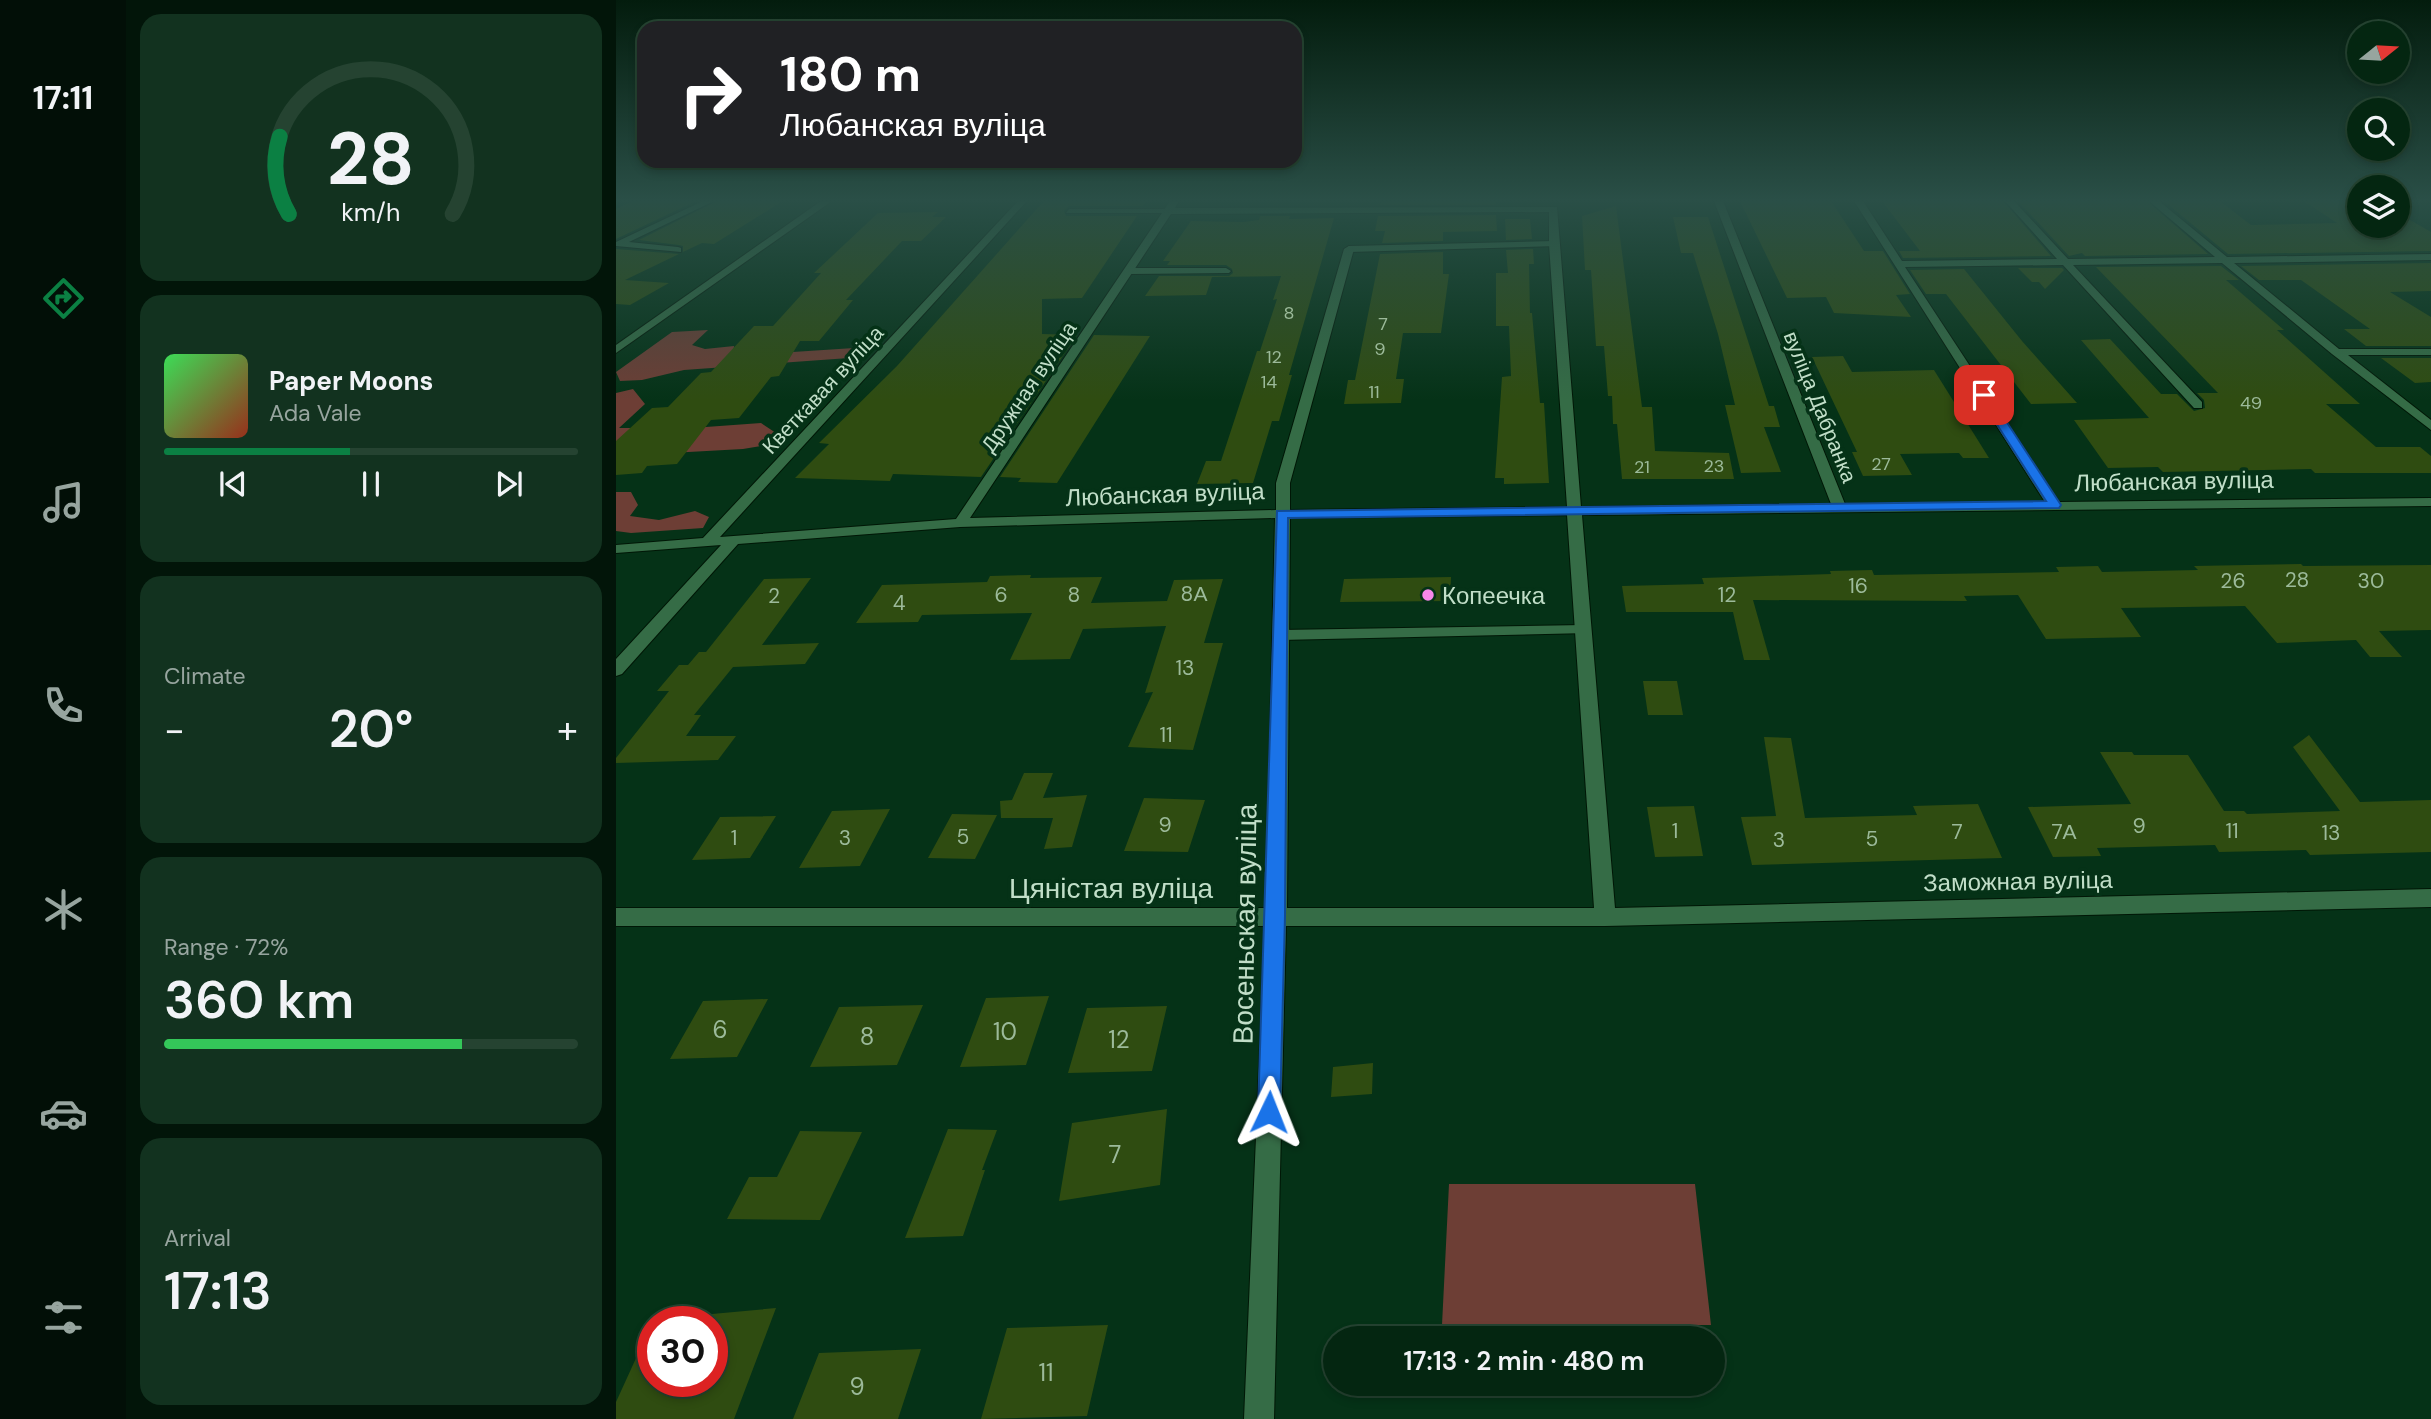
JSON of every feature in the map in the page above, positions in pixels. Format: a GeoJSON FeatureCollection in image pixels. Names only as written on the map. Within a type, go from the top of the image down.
{"type":"FeatureCollection","features":[{"type":"Feature","properties":{"kind":"street"},"geometry":{"type":"LineString","coordinates":[[619,346],[733,267]]}},
{"type":"Feature","properties":{"kind":"street","name":"Кветкавая вуліца"},"geometry":{"type":"LineString","coordinates":[[707,542],[962,267]]}},
{"type":"Feature","properties":{"kind":"street","name":"Дружная вуліца"},"geometry":{"type":"LineString","coordinates":[[960,523],[1132,267]]}},
{"type":"Feature","properties":{"kind":"street","name":"Восеньская вуліца"},"geometry":{"type":"LineString","coordinates":[[1259,1419],[1276,916],[1283,483],[1344,267]]}},
{"type":"Feature","properties":{"kind":"street"},"geometry":{"type":"LineString","coordinates":[[1556,267],[1605,917]]}},
{"type":"Feature","properties":{"kind":"street","name":"вуліца Дабранка"},"geometry":{"type":"LineString","coordinates":[[1744,267],[1840,509]]}},
{"type":"Feature","properties":{"kind":"street"},"geometry":{"type":"LineString","coordinates":[[1901,267],[2054,505]]}},
{"type":"Feature","properties":{"kind":"street"},"geometry":{"type":"LineString","coordinates":[[2070,267],[2198,405]]}},
{"type":"Feature","properties":{"kind":"street"},"geometry":{"type":"LineString","coordinates":[[2232,267],[2431,426]]}},
{"type":"Feature","properties":{"kind":"street"},"geometry":{"type":"LineString","coordinates":[[2336,352],[2431,352]]}},
{"type":"Feature","properties":{"kind":"street","name":"Любанская вуліца"},"geometry":{"type":"LineString","coordinates":[[616,549],[960,523],[1282,514],[2431,502]]}},
{"type":"Feature","properties":{"kind":"street"},"geometry":{"type":"LineString","coordinates":[[616,670],[734,540]]}},
{"type":"Feature","properties":{"kind":"street","name":"Заможная вуліца"},"geometry":{"type":"LineString","coordinates":[[1605,917],[2431,898]]}},
{"type":"Feature","properties":{"kind":"street","name":"Цяністая вуліца"},"geometry":{"type":"LineString","coordinates":[[616,917],[1605,917]]}},
{"type":"Feature","properties":{"kind":"lane"},"geometry":{"type":"LineString","coordinates":[[1130,271],[1226,271]]}},
{"type":"Feature","properties":{"kind":"lane"},"geometry":{"type":"LineString","coordinates":[[1280,635],[1584,630]]}},
{"type":"Feature","properties":{"kind":"shaded area"},"geometry":{"type":"Polygon","coordinates":[[[708,330],[692,345],[705,349],[734,346],[733,356],[854,348],[865,350],[849,358],[684,370],[642,380],[620,381],[616,372],[672,332],[708,330]]]}},
{"type":"Feature","properties":{"kind":"shaded area"},"geometry":{"type":"Polygon","coordinates":[[[633,389],[645,404],[619,428],[692,428],[761,423],[776,433],[773,444],[743,449],[616,456],[616,393],[633,389]]]}},
{"type":"Feature","properties":{"kind":"shaded area"},"geometry":{"type":"Polygon","coordinates":[[[616,492],[631,492],[638,505],[630,516],[659,520],[695,511],[709,517],[703,528],[631,533],[616,531],[616,492]]]}},
{"type":"Feature","properties":{"kind":"shaded area"},"geometry":{"type":"Polygon","coordinates":[[[1449,1184],[1695,1184],[1711,1325],[1442,1325],[1449,1184]]]}},
{"type":"Feature","properties":{"kind":"building"},"geometry":{"type":"Polygon","coordinates":[[[616,267],[652,267],[625,280],[669,283],[630,305],[616,304],[616,267]]]}},
{"type":"Feature","properties":{"kind":"building"},"geometry":{"type":"Polygon","coordinates":[[[820,267],[877,267],[846,300],[853,300],[819,341],[800,341],[779,376],[771,377],[739,418],[711,420],[677,464],[647,466],[642,473],[616,475],[616,441],[652,408],[668,407],[701,373],[711,372],[754,326],[773,326],[821,273],[814,273],[820,267]]]}},
{"type":"Feature","properties":{"kind":"building"},"geometry":{"type":"Polygon","coordinates":[[[985,267],[1103,267],[1082,298],[1042,299],[1042,334],[1077,335],[981,477],[893,474],[890,481],[795,478],[829,444],[819,443],[897,366],[985,267]]]}},
{"type":"Feature","properties":{"kind":"building"},"geometry":{"type":"Polygon","coordinates":[[[1229,267],[1320,267],[1289,375],[1292,375],[1279,421],[1272,421],[1253,483],[1197,484],[1206,461],[1221,461],[1277,299],[1273,300],[1281,276],[1212,277],[1206,295],[1145,296],[1159,276],[1229,276],[1233,273],[1229,267]]]}},
{"type":"Feature","properties":{"kind":"building"},"geometry":{"type":"Polygon","coordinates":[[[1377,267],[1443,267],[1443,274],[1449,274],[1441,333],[1403,333],[1396,379],[1404,379],[1401,403],[1344,404],[1348,380],[1355,380],[1377,267]]]}},
{"type":"Feature","properties":{"kind":"building"},"geometry":{"type":"Polygon","coordinates":[[[1507,267],[1529,267],[1530,313],[1540,403],[1544,403],[1549,483],[1504,484],[1504,478],[1495,478],[1502,377],[1511,376],[1509,326],[1496,326],[1496,273],[1508,273],[1507,267]]]}},
{"type":"Feature","properties":{"kind":"building"},"geometry":{"type":"Polygon","coordinates":[[[1585,267],[1624,267],[1642,407],[1652,407],[1655,451],[1729,453],[1734,479],[1622,479],[1617,424],[1613,424],[1612,396],[1608,396],[1604,346],[1596,346],[1591,270],[1585,270],[1585,267]]]}},
{"type":"Feature","properties":{"kind":"building"},"geometry":{"type":"Polygon","coordinates":[[[1697,267],[1724,267],[1769,406],[1774,406],[1780,427],[1764,427],[1781,472],[1741,473],[1725,405],[1735,405],[1718,334],[1697,267]]]}},
{"type":"Feature","properties":{"kind":"building"},"geometry":{"type":"Polygon","coordinates":[[[1772,267],[1893,267],[1910,294],[1896,295],[1911,317],[1834,313],[1826,297],[1787,298],[1772,267]]]}},
{"type":"Feature","properties":{"kind":"building"},"geometry":{"type":"Polygon","coordinates":[[[2096,267],[2223,267],[2239,280],[2226,280],[2284,330],[2277,330],[2360,404],[2326,404],[2376,447],[2420,447],[2431,456],[2431,473],[2315,473],[2311,469],[2163,472],[2158,467],[2108,468],[2074,420],[2149,418],[2081,340],[2110,339],[2161,394],[2177,394],[2194,411],[2205,408],[2204,400],[2197,393],[2218,393],[2096,267]]]}},
{"type":"Feature","properties":{"kind":"building"},"geometry":{"type":"Polygon","coordinates":[[[2243,267],[2431,267],[2431,291],[2390,292],[2431,317],[2431,346],[2366,346],[2344,329],[2370,329],[2301,280],[2259,280],[2243,267]]]}},
{"type":"Feature","properties":{"kind":"building"},"geometry":{"type":"Polygon","coordinates":[[[2018,268],[2064,270],[2045,289],[2039,282],[2032,282],[2018,268]]]}},
{"type":"Feature","properties":{"kind":"building"},"geometry":{"type":"Polygon","coordinates":[[[1964,269],[2077,403],[2031,404],[1946,294],[1926,294],[1910,270],[1964,269]]]}},
{"type":"Feature","properties":{"kind":"building"},"geometry":{"type":"Polygon","coordinates":[[[1094,335],[1150,336],[1057,483],[1018,482],[1021,478],[1000,477],[1094,335]]]}},
{"type":"Feature","properties":{"kind":"building"},"geometry":{"type":"Polygon","coordinates":[[[1843,356],[1852,372],[1934,370],[1989,458],[1963,458],[1959,453],[1900,454],[1912,475],[1863,476],[1852,452],[1857,452],[1812,357],[1843,356]]]}},
{"type":"Feature","properties":{"kind":"building"},"geometry":{"type":"Polygon","coordinates":[[[2381,358],[2431,358],[2431,382],[2415,383],[2381,358]]]}},
{"type":"Feature","properties":{"kind":"building"},"geometry":{"type":"Polygon","coordinates":[[[2431,565],[2431,630],[2379,631],[2402,657],[2370,657],[2356,640],[2277,643],[2245,606],[2121,608],[2141,637],[2046,639],[2018,595],[1964,596],[1967,601],[1753,600],[1770,660],[1744,660],[1733,612],[1626,612],[1622,586],[1704,584],[1702,578],[1831,574],[1830,571],[1872,570],[1874,575],[2059,572],[2056,567],[2098,566],[2102,572],[2198,570],[2194,566],[2431,565]]]}},
{"type":"Feature","properties":{"kind":"building"},"geometry":{"type":"Polygon","coordinates":[[[1031,575],[1030,578],[1102,577],[1091,603],[1167,601],[1174,580],[1223,579],[1204,643],[1223,643],[1193,750],[1128,747],[1153,692],[1145,693],[1166,626],[1083,629],[1070,659],[1010,660],[1032,613],[922,615],[918,622],[856,623],[882,585],[987,582],[990,576],[1031,575]]]}},
{"type":"Feature","properties":{"kind":"building"},"geometry":{"type":"Polygon","coordinates":[[[1451,577],[1450,601],[1340,602],[1344,579],[1451,577]]]}},
{"type":"Feature","properties":{"kind":"building"},"geometry":{"type":"Polygon","coordinates":[[[811,578],[762,645],[819,643],[805,664],[733,667],[694,715],[701,715],[686,736],[736,736],[718,760],[616,763],[616,758],[669,691],[657,691],[679,665],[688,665],[699,652],[706,652],[764,579],[811,578]]]}},
{"type":"Feature","properties":{"kind":"building"},"geometry":{"type":"Polygon","coordinates":[[[1643,681],[1677,681],[1683,715],[1648,715],[1643,681]]]}},
{"type":"Feature","properties":{"kind":"building"},"geometry":{"type":"Polygon","coordinates":[[[2309,735],[2360,802],[2431,800],[2431,852],[2310,855],[2306,850],[2219,852],[2215,845],[2097,848],[2101,856],[2053,857],[2028,807],[2131,804],[2100,752],[2132,752],[2134,755],[2188,755],[2224,811],[2244,811],[2247,814],[2340,811],[2293,747],[2309,735]]]}},
{"type":"Feature","properties":{"kind":"building"},"geometry":{"type":"Polygon","coordinates":[[[1764,737],[1791,738],[1805,818],[1917,815],[1913,806],[1978,804],[2002,858],[1752,865],[1741,817],[1776,816],[1764,737]]]}},
{"type":"Feature","properties":{"kind":"building"},"geometry":{"type":"Polygon","coordinates":[[[1024,773],[1053,773],[1043,798],[1087,795],[1072,847],[1044,849],[1053,818],[1001,818],[1000,801],[1012,800],[1024,773]]]}},
{"type":"Feature","properties":{"kind":"building"},"geometry":{"type":"Polygon","coordinates":[[[1144,798],[1205,800],[1188,852],[1124,851],[1144,798]]]}},
{"type":"Feature","properties":{"kind":"building"},"geometry":{"type":"Polygon","coordinates":[[[1694,806],[1703,856],[1655,857],[1647,807],[1694,806]]]}},
{"type":"Feature","properties":{"kind":"building"},"geometry":{"type":"Polygon","coordinates":[[[890,809],[860,866],[799,868],[832,811],[890,809]]]}},
{"type":"Feature","properties":{"kind":"building"},"geometry":{"type":"Polygon","coordinates":[[[952,814],[997,815],[975,859],[928,858],[952,814]]]}},
{"type":"Feature","properties":{"kind":"building"},"geometry":{"type":"Polygon","coordinates":[[[776,816],[750,858],[692,860],[720,817],[776,816]]]}},
{"type":"Feature","properties":{"kind":"building"},"geometry":{"type":"Polygon","coordinates":[[[1049,996],[1026,1065],[960,1067],[986,998],[1049,996]]]}},
{"type":"Feature","properties":{"kind":"building"},"geometry":{"type":"Polygon","coordinates":[[[768,999],[737,1057],[670,1059],[703,1001],[768,999]]]}},
{"type":"Feature","properties":{"kind":"building"},"geometry":{"type":"Polygon","coordinates":[[[923,1005],[897,1065],[810,1067],[839,1007],[923,1005]]]}},
{"type":"Feature","properties":{"kind":"building"},"geometry":{"type":"Polygon","coordinates":[[[1167,1006],[1152,1071],[1068,1073],[1087,1008],[1167,1006]]]}},
{"type":"Feature","properties":{"kind":"building"},"geometry":{"type":"Polygon","coordinates":[[[1373,1063],[1372,1094],[1331,1097],[1333,1067],[1373,1063]]]}},
{"type":"Feature","properties":{"kind":"building"},"geometry":{"type":"Polygon","coordinates":[[[1167,1109],[1160,1185],[1059,1201],[1072,1123],[1167,1109]]]}},
{"type":"Feature","properties":{"kind":"building"},"geometry":{"type":"Polygon","coordinates":[[[948,1129],[997,1130],[963,1236],[905,1238],[948,1129]]]}},
{"type":"Feature","properties":{"kind":"building"},"geometry":{"type":"Polygon","coordinates":[[[800,1131],[862,1132],[820,1220],[727,1219],[749,1177],[777,1177],[800,1131]]]}},
{"type":"Feature","properties":{"kind":"building"},"geometry":{"type":"Polygon","coordinates":[[[776,1308],[734,1419],[616,1419],[616,1402],[637,1356],[637,1397],[728,1397],[728,1312],[776,1308]]]}},
{"type":"Feature","properties":{"kind":"building"},"geometry":{"type":"Polygon","coordinates":[[[1108,1325],[1087,1416],[981,1419],[1007,1328],[1108,1325]]]}},
{"type":"Feature","properties":{"kind":"building"},"geometry":{"type":"Polygon","coordinates":[[[921,1349],[898,1419],[793,1419],[819,1353],[921,1349]]]}},
{"type":"Feature","properties":{"kind":"place","name":"Копеечка"},"geometry":{"type":"Point","coordinates":[1428,595]}},
{"type":"Feature","properties":{"kind":"route"},"geometry":{"type":"LineString","coordinates":[[1269,1112],[1276,916],[1282,514],[2054,505],[1984,395]]}}]}
